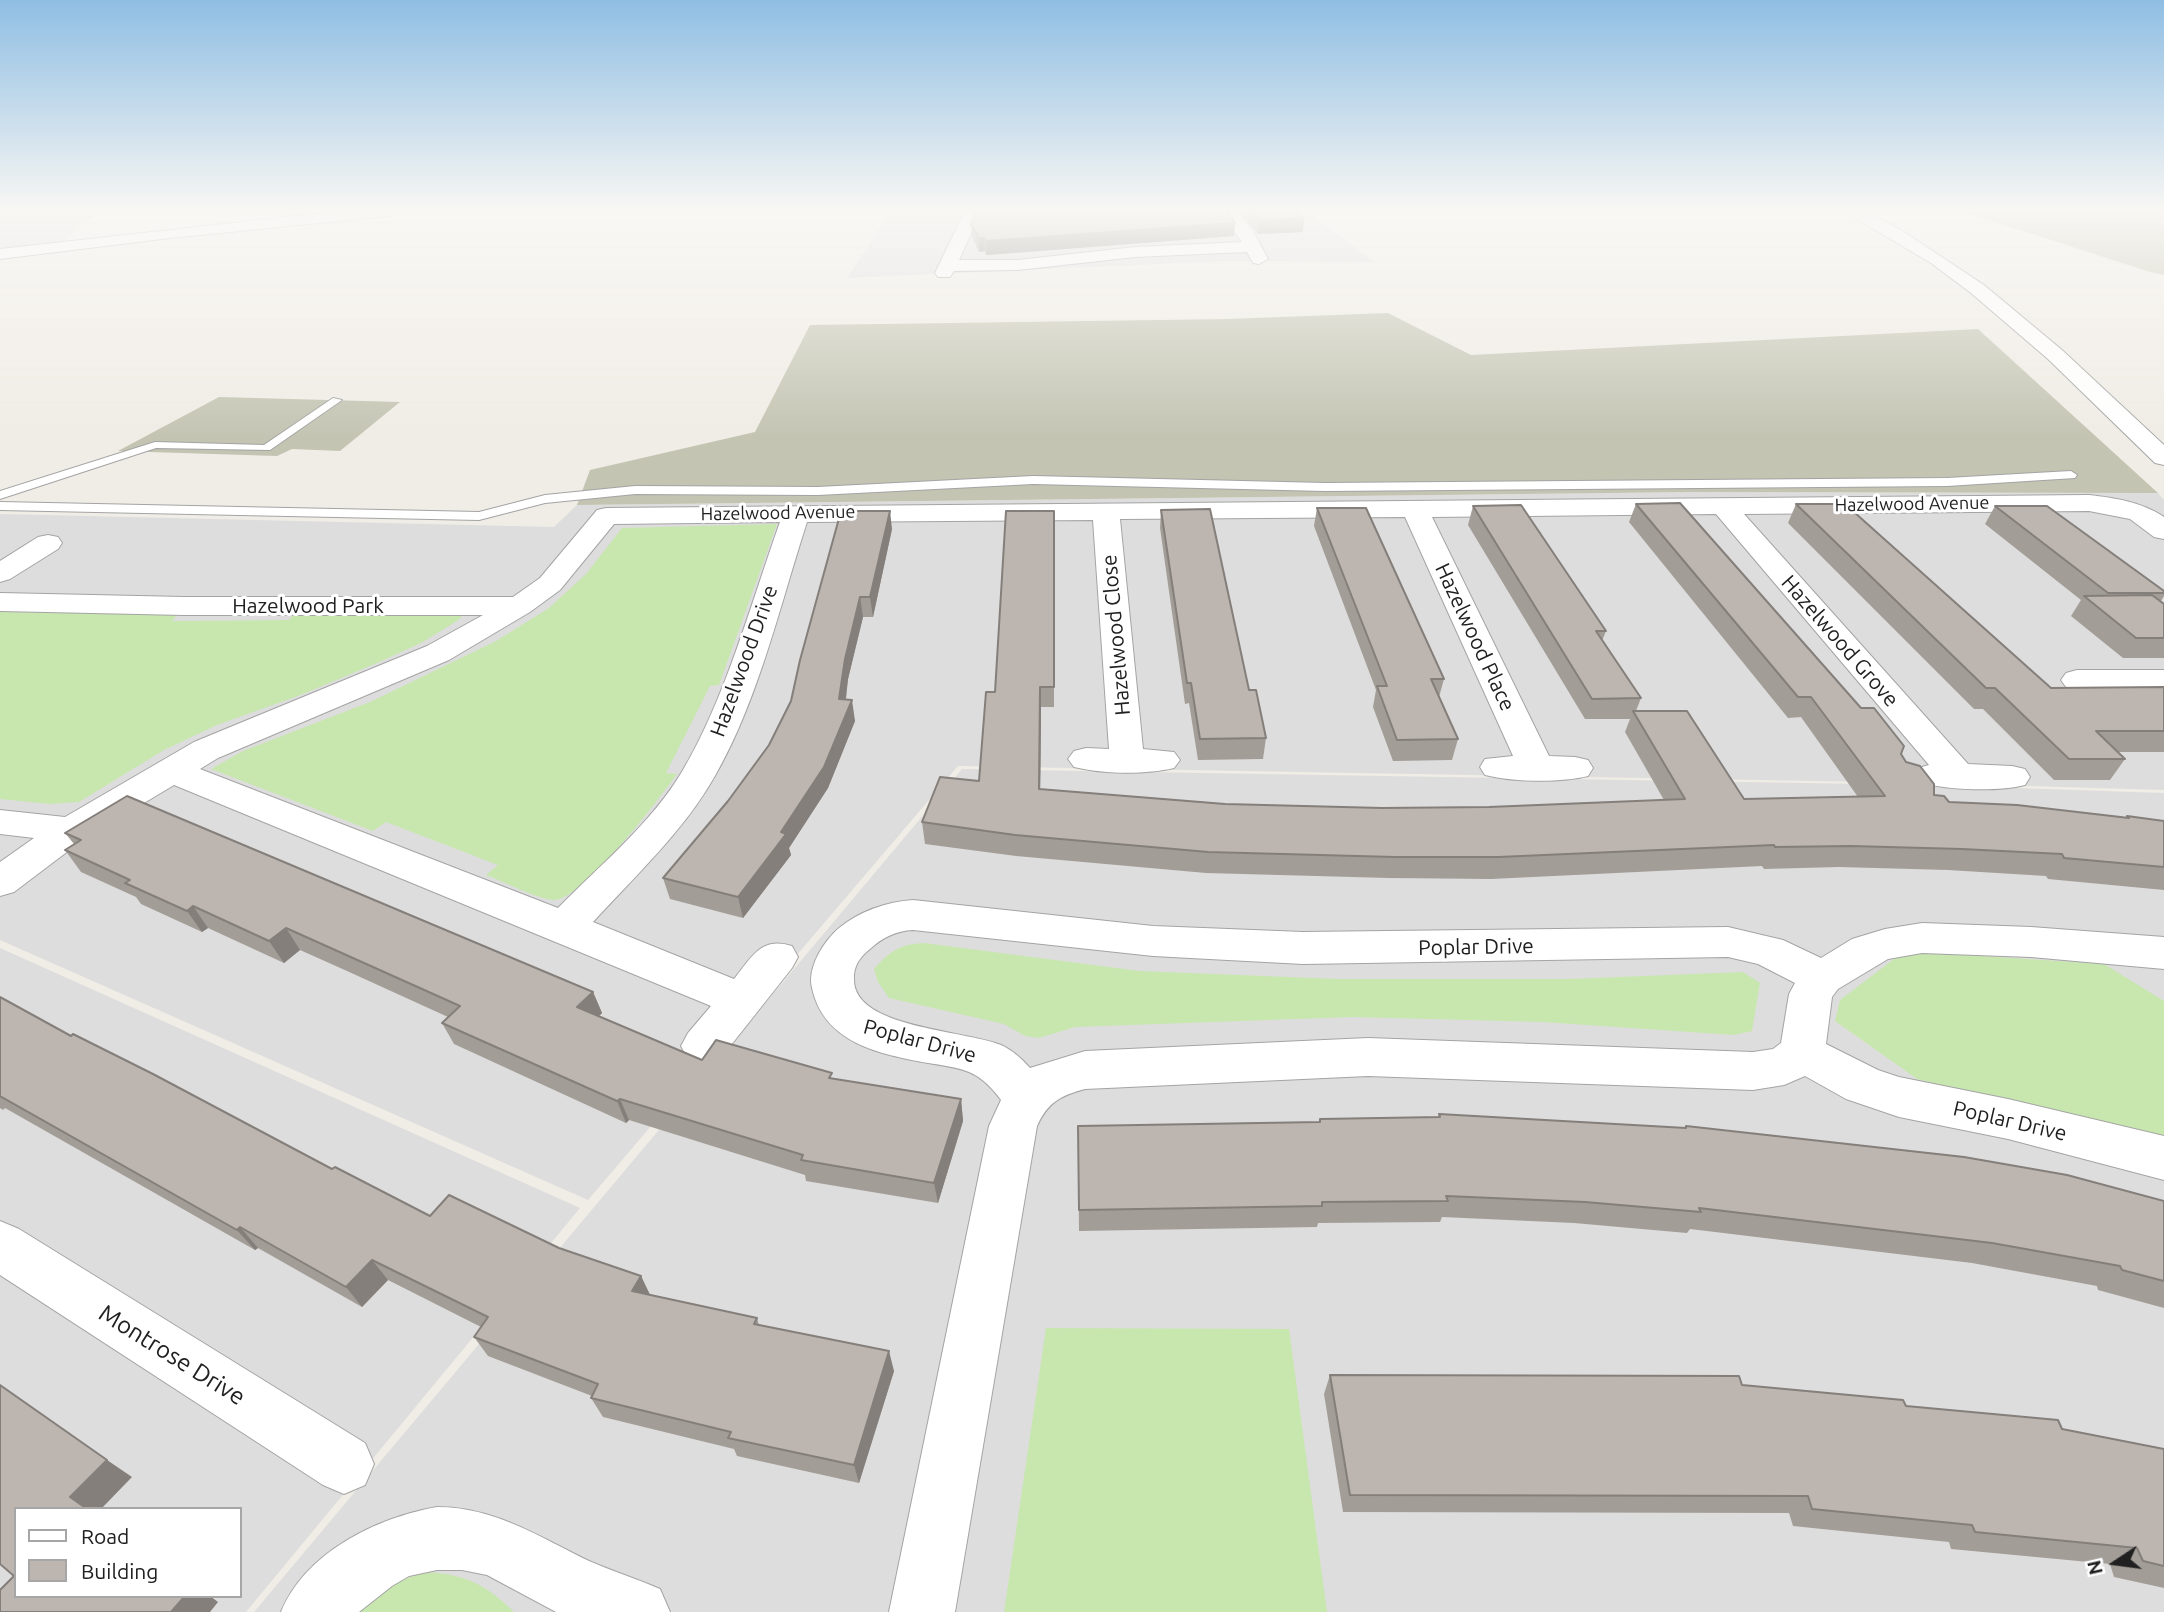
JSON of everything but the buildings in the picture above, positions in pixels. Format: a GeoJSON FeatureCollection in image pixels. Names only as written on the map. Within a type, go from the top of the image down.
{"type":"FeatureCollection","features":[{"type":"Feature","properties":{"kind":"street"},"geometry":{"type":"LineString","coordinates":[[1972,286],[2043,345],[2164,458]]}},
{"type":"Feature","properties":{"kind":"street","name":"Hazelwood Avenue"},"geometry":{"type":"LineString","coordinates":[[520,606],[550,584],[606,516],[2089,503],[2115,506],[2143,515],[2162,529]]}},
{"type":"Feature","properties":{"kind":"street","name":"Hazelwood Grove"},"geometry":{"type":"LineString","coordinates":[[1723,506],[1958,776]]}},
{"type":"Feature","properties":{"kind":"street","name":"Hazelwood Place"},"geometry":{"type":"LineString","coordinates":[[1414,507],[1536,767]]}},
{"type":"Feature","properties":{"kind":"street","name":"Hazelwood Close"},"geometry":{"type":"LineString","coordinates":[[1106,511],[1127,760]]}},
{"type":"Feature","properties":{"kind":"street","name":"Hazelwood Drive"},"geometry":{"type":"LineString","coordinates":[[564,927],[668,818],[698,775],[725,723],[797,513]]}},
{"type":"Feature","properties":{"kind":"street"},"geometry":{"type":"LineString","coordinates":[[0,573],[48,543]]}},
{"type":"Feature","properties":{"kind":"street","name":"Hazelwood Park"},"geometry":{"type":"LineString","coordinates":[[0,602],[171,606],[520,606]]}},
{"type":"Feature","properties":{"kind":"street"},"geometry":{"type":"LineString","coordinates":[[0,882],[71,830],[170,769],[206,750],[438,653],[520,606]]}},
{"type":"Feature","properties":{"kind":"street"},"geometry":{"type":"LineString","coordinates":[[2077,680],[2164,680]]}},
{"type":"Feature","properties":{"kind":"street"},"geometry":{"type":"LineString","coordinates":[[1086,760],[1162,760]]}},
{"type":"Feature","properties":{"kind":"street"},"geometry":{"type":"LineString","coordinates":[[1498,767],[1575,768]]}},
{"type":"Feature","properties":{"kind":"street"},"geometry":{"type":"LineString","coordinates":[[170,769],[741,1000]]}},
{"type":"Feature","properties":{"kind":"street"},"geometry":{"type":"LineString","coordinates":[[1909,774],[2012,777]]}},
{"type":"Feature","properties":{"kind":"street"},"geometry":{"type":"LineString","coordinates":[[0,822],[71,830]]}},
{"type":"Feature","properties":{"kind":"street","name":"Poplar Drive"},"geometry":{"type":"LineString","coordinates":[[1026,1097],[1008,1075],[981,1057],[880,1033],[856,1024],[846,1016],[837,1005],[832,980],[835,963],[844,948],[867,928],[885,920],[923,915],[1153,941],[1303,948],[1456,948],[1728,942],[1768,951],[1823,977]]}},
{"type":"Feature","properties":{"kind":"street"},"geometry":{"type":"LineString","coordinates":[[922,1612],[1013,1126],[1026,1097],[1040,1084],[1060,1075],[1085,1070],[1368,1057],[1753,1072],[1784,1066],[1801,1052],[1811,994],[1823,977],[1867,950],[1885,944],[1922,938],[2031,942],[2164,953]]}},
{"type":"Feature","properties":{"kind":"street"},"geometry":{"type":"LineString","coordinates":[[704,1046],[777,957]]}},
{"type":"Feature","properties":{"kind":"street","name":"Poplar Drive"},"geometry":{"type":"LineString","coordinates":[[1801,1052],[1863,1085],[1889,1094],[2164,1157]]}},
{"type":"Feature","properties":{"kind":"street","name":"Montrose Drive"},"geometry":{"type":"LineString","coordinates":[[0,1246],[344,1464]]}},
{"type":"Feature","properties":{"kind":"street"},"geometry":{"type":"LineString","coordinates":[[314,1612],[367,1563],[394,1549],[445,1537],[467,1538],[489,1545],[618,1609]]}},
{"type":"Feature","properties":{"kind":"lane"},"geometry":{"type":"LineString","coordinates":[[0,495],[155,445],[266,447],[337,400]]}},
{"type":"Feature","properties":{"kind":"lane"},"geometry":{"type":"LineString","coordinates":[[0,506],[480,516],[545,499],[635,489],[818,491],[1033,480],[1325,487],[1933,482],[2071,475]]}},
{"type":"Feature","properties":{"kind":"shaded area"},"geometry":{"type":"Polygon","coordinates":[[[1388,313],[1471,355],[1978,329],[2158,493],[1693,492],[577,505],[590,470],[755,432],[810,325],[1227,319],[1388,313]]]}},
{"type":"Feature","properties":{"kind":"shaded area"},"geometry":{"type":"Polygon","coordinates":[[[219,397],[400,402],[340,451],[292,449],[277,456],[118,451],[219,397]]]}},
{"type":"Feature","properties":{"kind":"shaded area"},"geometry":{"type":"Polygon","coordinates":[[[1693,492],[2158,493],[2164,500],[2164,790],[1927,783],[958,766],[588,1200],[0,940],[0,514],[554,527],[577,505],[1693,492]]]}},
{"type":"Feature","properties":{"kind":"shaded area"},"geometry":{"type":"Polygon","coordinates":[[[962,769],[1927,785],[2164,793],[2164,1612],[254,1612],[962,769]]]}},
{"type":"Feature","properties":{"kind":"shaded area"},"geometry":{"type":"Polygon","coordinates":[[[0,948],[580,1208],[246,1612],[0,1612],[0,948]]]}},
{"type":"Feature","properties":{"kind":"green space"},"geometry":{"type":"Polygon","coordinates":[[[777,524],[719,685],[710,686],[666,773],[677,774],[600,868],[566,896],[553,900],[538,897],[486,875],[498,865],[386,822],[373,831],[211,769],[243,751],[370,702],[496,641],[549,608],[586,574],[622,528],[777,524]]]}},
{"type":"Feature","properties":{"kind":"green space"},"geometry":{"type":"Polygon","coordinates":[[[0,612],[178,614],[172,621],[289,620],[295,613],[464,614],[421,643],[377,663],[298,696],[217,725],[164,750],[79,802],[49,804],[0,799],[0,612]]]}},
{"type":"Feature","properties":{"kind":"green space"},"geometry":{"type":"Polygon","coordinates":[[[924,943],[1140,971],[1338,979],[1569,979],[1743,972],[1760,983],[1752,1031],[1734,1035],[1542,1022],[1353,1017],[1075,1027],[1039,1038],[1025,1036],[1004,1024],[889,998],[878,982],[874,969],[896,950],[924,943]]]}},
{"type":"Feature","properties":{"kind":"green space"},"geometry":{"type":"Polygon","coordinates":[[[1919,952],[2104,964],[2164,1001],[2164,1139],[1917,1079],[1835,1021],[1840,1000],[1894,959],[1919,952]]]}},
{"type":"Feature","properties":{"kind":"green space"},"geometry":{"type":"Polygon","coordinates":[[[1046,1328],[1289,1329],[1327,1612],[1004,1612],[1046,1328]]]}},
{"type":"Feature","properties":{"kind":"green space"},"geometry":{"type":"Polygon","coordinates":[[[421,1572],[461,1577],[483,1587],[514,1612],[351,1612],[363,1599],[421,1572]]]}}]}
